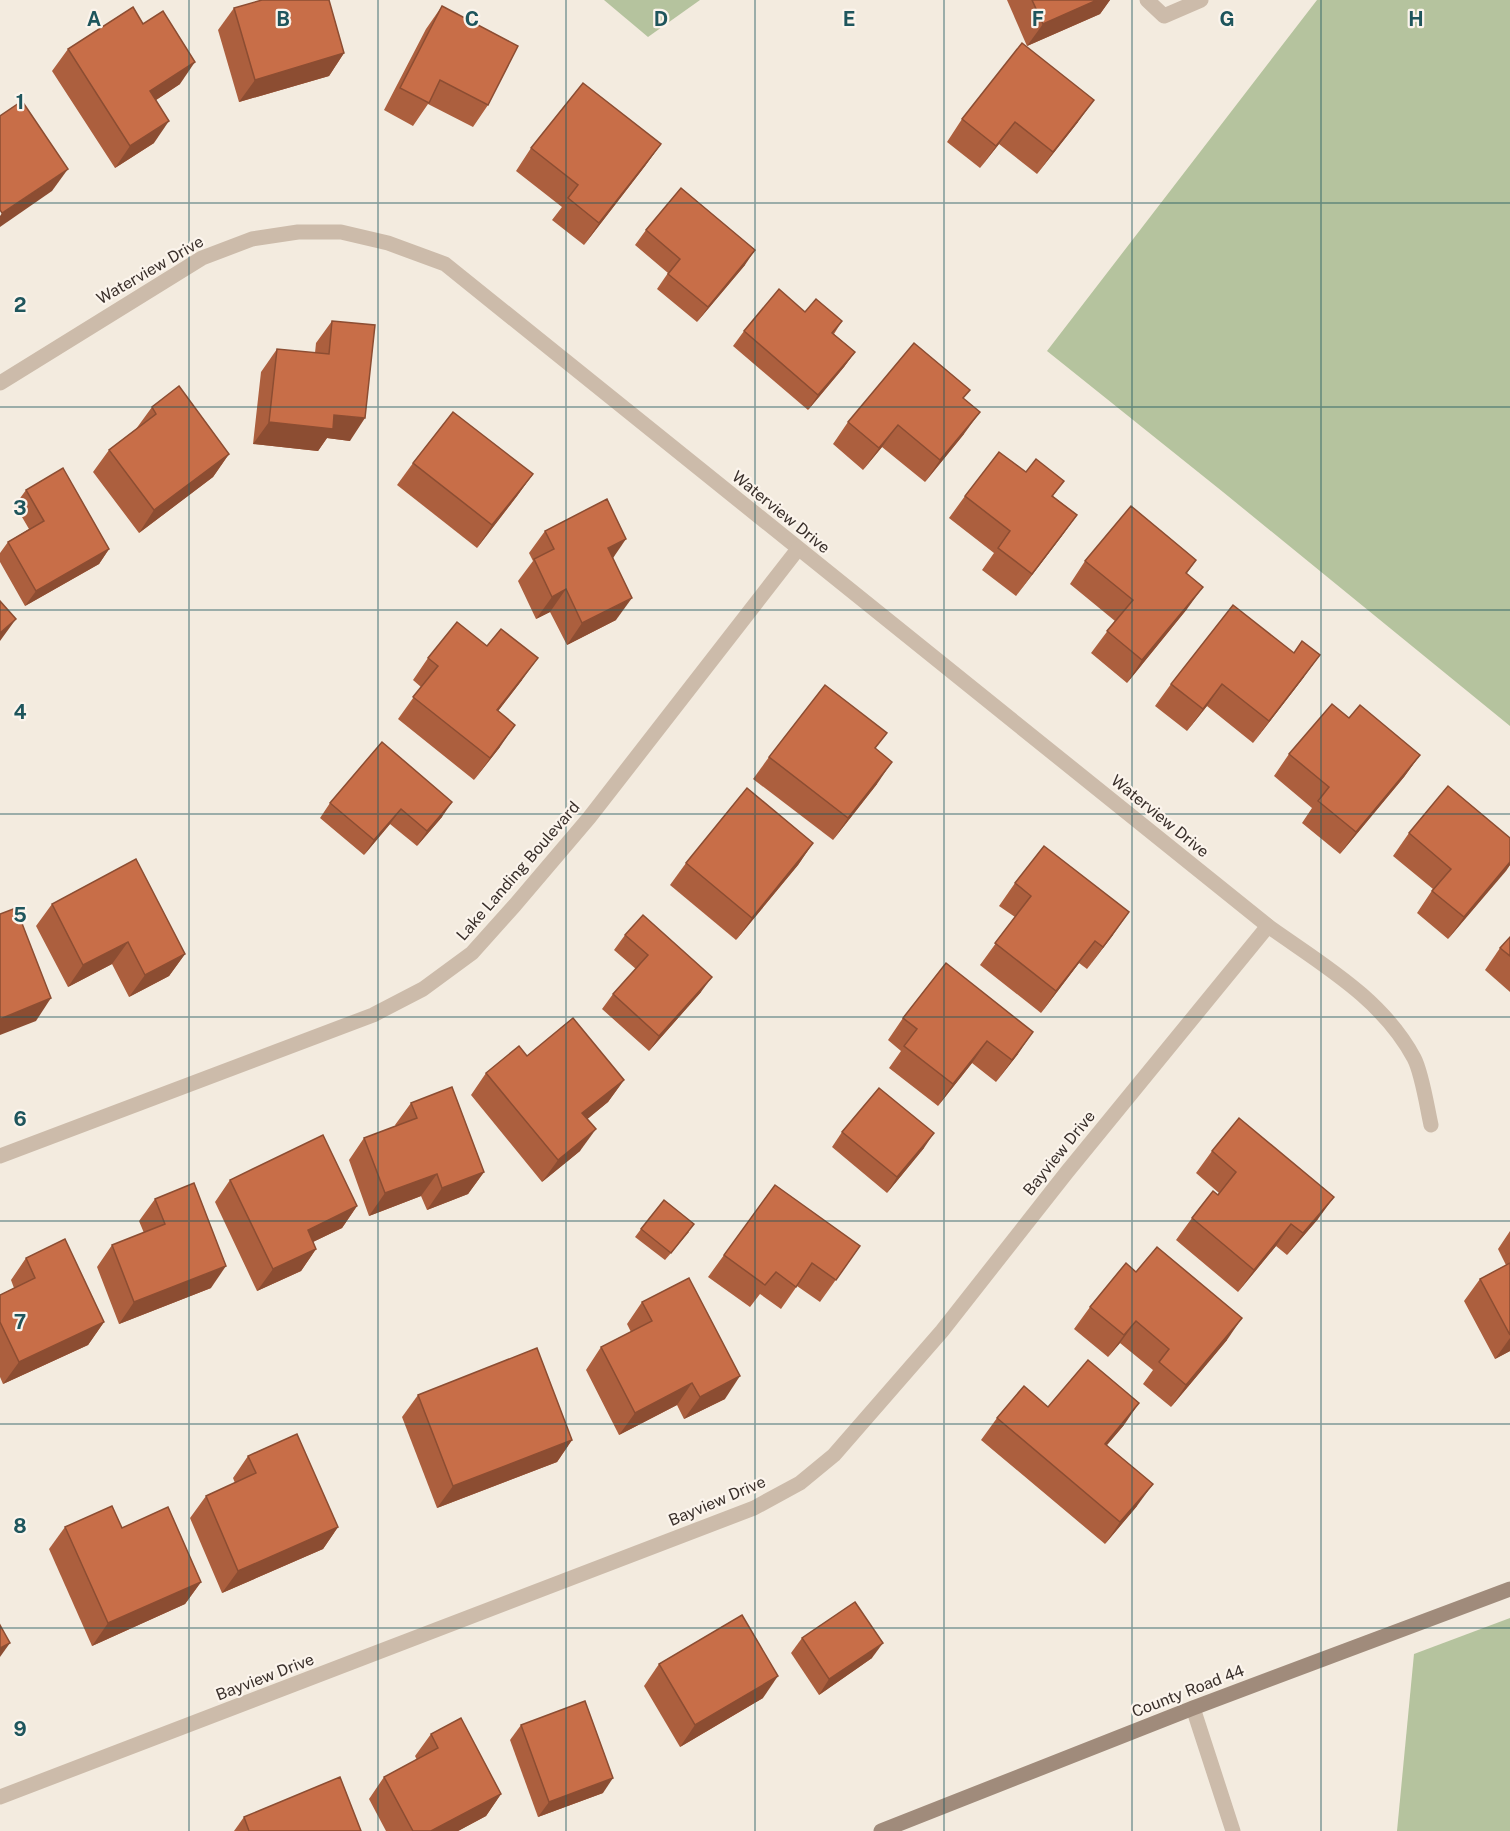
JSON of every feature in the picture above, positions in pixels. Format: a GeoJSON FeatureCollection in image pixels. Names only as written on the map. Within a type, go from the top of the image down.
{"type":"FeatureCollection","features":[{"type":"Feature","properties":{"kind":"main road","name":"County Road 44"},"geometry":{"type":"LineString","coordinates":[[881,1831],[1193,1708],[1510,1589]]}},
{"type":"Feature","properties":{"kind":"street"},"geometry":{"type":"LineString","coordinates":[[1148,0],[1164,16],[1201,0]]}},
{"type":"Feature","properties":{"kind":"street","name":"Waterview Drive"},"geometry":{"type":"LineString","coordinates":[[0,382],[202,258],[252,239],[298,232],[340,232],[388,243],[444,264],[1268,926],[1360,991],[1391,1024],[1415,1059],[1431,1125]]}},
{"type":"Feature","properties":{"kind":"street","name":"Lake Landing Boulevard"},"geometry":{"type":"LineString","coordinates":[[0,1156],[373,1015],[423,989],[472,953],[589,818],[798,549]]}},
{"type":"Feature","properties":{"kind":"street","name":"Bayview Drive"},"geometry":{"type":"LineString","coordinates":[[0,1797],[754,1508],[800,1483],[834,1455],[942,1331],[1067,1172],[1268,926]]}},
{"type":"Feature","properties":{"kind":"street"},"geometry":{"type":"LineString","coordinates":[[1193,1708],[1233,1831]]}},
{"type":"Feature","properties":{"kind":"green space"},"geometry":{"type":"Polygon","coordinates":[[[604,0],[700,0],[648,37],[604,0]]]}},
{"type":"Feature","properties":{"kind":"green space"},"geometry":{"type":"Polygon","coordinates":[[[1317,0],[1510,0],[1510,726],[1047,351],[1317,0]]]}},
{"type":"Feature","properties":{"kind":"green space"},"geometry":{"type":"Polygon","coordinates":[[[1510,1618],[1510,1831],[1397,1831],[1414,1654],[1510,1618]]]}},
{"type":"Feature","properties":{"kind":"building"},"geometry":{"type":"Polygon","coordinates":[[[262,0],[329,0],[344,53],[255,80],[234,8],[262,0]]]}},
{"type":"Feature","properties":{"kind":"building"},"geometry":{"type":"Polygon","coordinates":[[[1032,0],[1097,0],[1043,24],[1032,0]]]}},
{"type":"Feature","properties":{"kind":"building"},"geometry":{"type":"Polygon","coordinates":[[[442,6],[518,46],[488,105],[440,80],[429,103],[400,88],[442,6]]]}},
{"type":"Feature","properties":{"kind":"building"},"geometry":{"type":"Polygon","coordinates":[[[133,7],[143,24],[163,11],[195,62],[150,91],[169,121],[130,146],[68,49],[133,7]]]}},
{"type":"Feature","properties":{"kind":"building"},"geometry":{"type":"Polygon","coordinates":[[[1022,43],[1094,100],[1053,152],[1015,122],[996,146],[962,119],[1022,43]]]}},
{"type":"Feature","properties":{"kind":"building"},"geometry":{"type":"Polygon","coordinates":[[[583,83],[661,144],[599,223],[568,198],[578,185],[531,148],[583,83]]]}},
{"type":"Feature","properties":{"kind":"building"},"geometry":{"type":"Polygon","coordinates":[[[22,101],[68,169],[2,213],[0,210],[0,116],[22,101]]]}},
{"type":"Feature","properties":{"kind":"building"},"geometry":{"type":"Polygon","coordinates":[[[681,188],[755,250],[708,307],[668,274],[680,259],[646,230],[681,188]]]}},
{"type":"Feature","properties":{"kind":"building"},"geometry":{"type":"Polygon","coordinates":[[[779,289],[805,312],[816,299],[842,321],[832,333],[855,352],[818,395],[744,331],[779,289]]]}},
{"type":"Feature","properties":{"kind":"building"},"geometry":{"type":"Polygon","coordinates":[[[332,321],[375,325],[365,418],[334,415],[333,429],[269,422],[277,349],[329,354],[332,321]]]}},
{"type":"Feature","properties":{"kind":"building"},"geometry":{"type":"Polygon","coordinates":[[[914,343],[970,390],[963,398],[980,412],[940,460],[898,425],[879,448],[848,422],[914,343]]]}},
{"type":"Feature","properties":{"kind":"building"},"geometry":{"type":"Polygon","coordinates":[[[179,386],[229,454],[154,510],[109,450],[156,414],[152,407],[179,386]]]}},
{"type":"Feature","properties":{"kind":"building"},"geometry":{"type":"Polygon","coordinates":[[[453,412],[533,474],[492,525],[413,463],[453,412]]]}},
{"type":"Feature","properties":{"kind":"building"},"geometry":{"type":"Polygon","coordinates":[[[999,452],[1026,472],[1036,459],[1064,481],[1052,496],[1077,515],[1032,574],[998,548],[1010,531],[965,496],[999,452]]]}},
{"type":"Feature","properties":{"kind":"building"},"geometry":{"type":"Polygon","coordinates":[[[63,468],[109,549],[36,591],[8,542],[44,521],[26,490],[63,468]]]}},
{"type":"Feature","properties":{"kind":"building"},"geometry":{"type":"Polygon","coordinates":[[[607,499],[626,539],[608,548],[632,598],[582,623],[566,589],[552,597],[534,559],[554,549],[545,531],[607,499]]]}},
{"type":"Feature","properties":{"kind":"building"},"geometry":{"type":"Polygon","coordinates":[[[1131,506],[1196,560],[1186,573],[1203,587],[1142,660],[1107,631],[1133,600],[1085,561],[1131,506]]]}},
{"type":"Feature","properties":{"kind":"building"},"geometry":{"type":"Polygon","coordinates":[[[0,601],[16,619],[0,633],[0,601]]]}},
{"type":"Feature","properties":{"kind":"building"},"geometry":{"type":"Polygon","coordinates":[[[1233,605],[1294,653],[1302,641],[1320,655],[1269,721],[1222,684],[1203,709],[1171,684],[1233,605]]]}},
{"type":"Feature","properties":{"kind":"building"},"geometry":{"type":"Polygon","coordinates":[[[457,622],[487,646],[501,629],[538,658],[497,710],[515,725],[490,758],[413,697],[438,666],[428,658],[457,622]]]}},
{"type":"Feature","properties":{"kind":"building"},"geometry":{"type":"Polygon","coordinates":[[[825,685],[887,733],[875,748],[892,762],[848,818],[769,757],[825,685]]]}},
{"type":"Feature","properties":{"kind":"building"},"geometry":{"type":"Polygon","coordinates":[[[1332,704],[1349,718],[1360,705],[1420,755],[1356,832],[1318,801],[1329,787],[1289,754],[1332,704]]]}},
{"type":"Feature","properties":{"kind":"building"},"geometry":{"type":"Polygon","coordinates":[[[382,742],[452,802],[427,831],[401,809],[374,840],[330,803],[382,742]]]}},
{"type":"Feature","properties":{"kind":"building"},"geometry":{"type":"Polygon","coordinates":[[[1448,786],[1510,838],[1510,862],[1464,917],[1432,891],[1451,869],[1409,833],[1448,786]]]}},
{"type":"Feature","properties":{"kind":"building"},"geometry":{"type":"Polygon","coordinates":[[[747,788],[813,843],[752,918],[686,863],[747,788]]]}},
{"type":"Feature","properties":{"kind":"building"},"geometry":{"type":"Polygon","coordinates":[[[1044,846],[1129,912],[1103,947],[1095,941],[1056,991],[995,943],[1031,896],[1015,883],[1044,846]]]}},
{"type":"Feature","properties":{"kind":"building"},"geometry":{"type":"Polygon","coordinates":[[[136,859],[185,954],[145,975],[128,942],[83,965],[52,904],[136,859]]]}},
{"type":"Feature","properties":{"kind":"building"},"geometry":{"type":"Polygon","coordinates":[[[16,908],[51,998],[0,1019],[0,914],[16,908]]]}},
{"type":"Feature","properties":{"kind":"building"},"geometry":{"type":"Polygon","coordinates":[[[643,915],[712,977],[659,1036],[613,994],[648,955],[625,935],[643,915]]]}},
{"type":"Feature","properties":{"kind":"building"},"geometry":{"type":"Polygon","coordinates":[[[1510,937],[1510,956],[1500,948],[1510,937]]]}},
{"type":"Feature","properties":{"kind":"building"},"geometry":{"type":"Polygon","coordinates":[[[946,963],[1033,1032],[1012,1060],[987,1041],[953,1084],[904,1046],[917,1029],[903,1018],[946,963]]]}},
{"type":"Feature","properties":{"kind":"building"},"geometry":{"type":"Polygon","coordinates":[[[573,1018],[624,1080],[582,1113],[596,1129],[558,1160],[486,1073],[519,1046],[527,1056],[573,1018]]]}},
{"type":"Feature","properties":{"kind":"building"},"geometry":{"type":"Polygon","coordinates":[[[452,1087],[484,1172],[442,1188],[437,1174],[385,1193],[364,1138],[417,1118],[411,1103],[452,1087]]]}},
{"type":"Feature","properties":{"kind":"building"},"geometry":{"type":"Polygon","coordinates":[[[879,1088],[934,1133],[897,1177],[842,1132],[879,1088]]]}},
{"type":"Feature","properties":{"kind":"building"},"geometry":{"type":"Polygon","coordinates":[[[1239,1118],[1334,1197],[1303,1233],[1291,1224],[1254,1270],[1192,1218],[1213,1191],[1218,1195],[1236,1172],[1212,1151],[1239,1118]]]}},
{"type":"Feature","properties":{"kind":"building"},"geometry":{"type":"Polygon","coordinates":[[[323,1135],[357,1206],[308,1230],[316,1249],[273,1269],[230,1180],[323,1135]]]}},
{"type":"Feature","properties":{"kind":"building"},"geometry":{"type":"Polygon","coordinates":[[[194,1183],[226,1266],[134,1302],[112,1245],[165,1224],[155,1199],[194,1183]]]}},
{"type":"Feature","properties":{"kind":"building"},"geometry":{"type":"Polygon","coordinates":[[[775,1185],[860,1246],[836,1280],[812,1263],[796,1287],[776,1272],[765,1285],[724,1255],[775,1185]]]}},
{"type":"Feature","properties":{"kind":"building"},"geometry":{"type":"Polygon","coordinates":[[[664,1200],[694,1224],[671,1253],[641,1229],[664,1200]]]}},
{"type":"Feature","properties":{"kind":"building"},"geometry":{"type":"Polygon","coordinates":[[[65,1239],[104,1322],[19,1362],[0,1322],[0,1295],[35,1278],[26,1258],[65,1239]]]}},
{"type":"Feature","properties":{"kind":"building"},"geometry":{"type":"Polygon","coordinates":[[[1157,1247],[1242,1318],[1186,1385],[1159,1362],[1169,1349],[1136,1321],[1124,1335],[1090,1307],[1126,1263],[1136,1272],[1157,1247]]]}},
{"type":"Feature","properties":{"kind":"building"},"geometry":{"type":"Polygon","coordinates":[[[1510,1263],[1510,1335],[1480,1279],[1510,1263]]]}},
{"type":"Feature","properties":{"kind":"building"},"geometry":{"type":"Polygon","coordinates":[[[689,1278],[740,1376],[700,1397],[692,1383],[635,1413],[601,1347],[652,1321],[642,1302],[689,1278]]]}},
{"type":"Feature","properties":{"kind":"building"},"geometry":{"type":"Polygon","coordinates":[[[537,1348],[572,1440],[453,1486],[418,1395],[537,1348]]]}},
{"type":"Feature","properties":{"kind":"building"},"geometry":{"type":"Polygon","coordinates":[[[1088,1360],[1139,1403],[1105,1444],[1153,1484],[1120,1522],[997,1418],[1024,1386],[1048,1407],[1088,1360]]]}},
{"type":"Feature","properties":{"kind":"building"},"geometry":{"type":"Polygon","coordinates":[[[297,1434],[338,1527],[238,1571],[206,1496],[256,1473],[248,1456],[297,1434]]]}},
{"type":"Feature","properties":{"kind":"building"},"geometry":{"type":"Polygon","coordinates":[[[112,1506],[122,1528],[168,1507],[201,1582],[108,1623],[65,1527],[112,1506]]]}},
{"type":"Feature","properties":{"kind":"building"},"geometry":{"type":"Polygon","coordinates":[[[855,1602],[883,1643],[829,1679],[802,1638],[855,1602]]]}},
{"type":"Feature","properties":{"kind":"building"},"geometry":{"type":"Polygon","coordinates":[[[742,1615],[778,1676],[695,1725],[659,1664],[742,1615]]]}},
{"type":"Feature","properties":{"kind":"building"},"geometry":{"type":"Polygon","coordinates":[[[0,1625],[10,1643],[0,1648],[0,1625]]]}},
{"type":"Feature","properties":{"kind":"building"},"geometry":{"type":"Polygon","coordinates":[[[585,1701],[613,1778],[549,1802],[521,1725],[585,1701]]]}},
{"type":"Feature","properties":{"kind":"building"},"geometry":{"type":"Polygon","coordinates":[[[461,1718],[501,1794],[431,1831],[413,1831],[384,1777],[438,1748],[431,1734],[461,1718]]]}},
{"type":"Feature","properties":{"kind":"building"},"geometry":{"type":"Polygon","coordinates":[[[340,1777],[361,1831],[249,1831],[244,1817],[340,1777]]]}}]}
